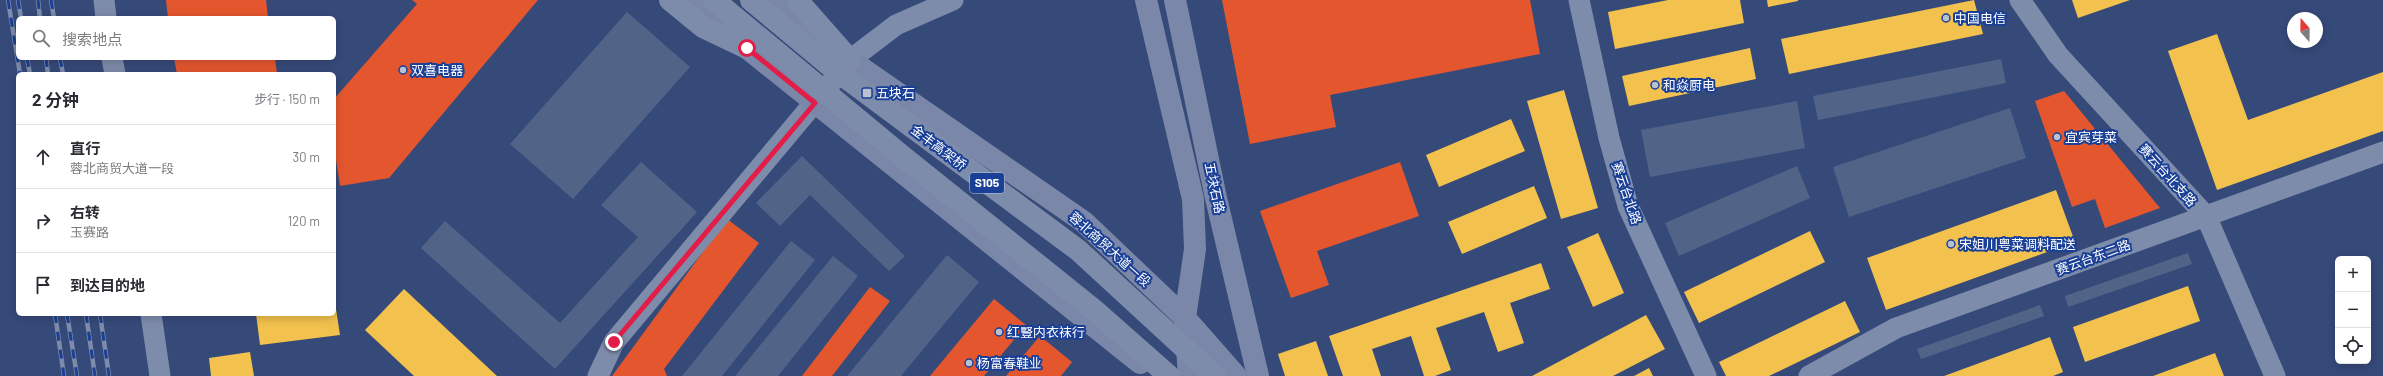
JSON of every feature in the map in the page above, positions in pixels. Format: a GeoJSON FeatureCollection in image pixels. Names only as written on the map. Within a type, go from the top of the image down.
{"type":"FeatureCollection","features":[{"type":"Feature","properties":{"kind":"highway"},"geometry":{"type":"LineString","coordinates":[[670,0],[702,26],[747,48]]}},
{"type":"Feature","properties":{"kind":"highway","name":"S105"},"geometry":{"type":"LineString","coordinates":[[714,0],[902,156],[1093,308],[1169,376]]}},
{"type":"Feature","properties":{"kind":"highway","name":"金丰高架桥"},"geometry":{"type":"LineString","coordinates":[[751,0],[834,69],[1078,250],[1215,376]]}},
{"type":"Feature","properties":{"kind":"highway"},"geometry":{"type":"LineString","coordinates":[[797,0],[850,60]]}},
{"type":"Feature","properties":{"kind":"main road"},"geometry":{"type":"LineString","coordinates":[[691,0],[815,103],[1156,376]]}},
{"type":"Feature","properties":{"kind":"main road","name":"蓉北商贸大道一段"},"geometry":{"type":"LineString","coordinates":[[772,0],[850,60],[1084,222],[1185,318],[1236,376]]}},
{"type":"Feature","properties":{"kind":"main road","name":"五块石路"},"geometry":{"type":"LineString","coordinates":[[1146,0],[1193,199],[1195,249],[1185,318],[1189,376]]}},
{"type":"Feature","properties":{"kind":"main road","name":"五块石路"},"geometry":{"type":"LineString","coordinates":[[1175,0],[1216,198],[1258,376]]}},
{"type":"Feature","properties":{"kind":"street"},"geometry":{"type":"LineString","coordinates":[[104,0],[106,16]]}},
{"type":"Feature","properties":{"kind":"street"},"geometry":{"type":"LineString","coordinates":[[598,376],[614,342],[850,60],[896,25],[952,0]]}},
{"type":"Feature","properties":{"kind":"street","name":"赛云台北路"},"geometry":{"type":"LineString","coordinates":[[1579,0],[1609,138],[1628,206],[1706,376]]}},
{"type":"Feature","properties":{"kind":"street","name":"赛云台北支路"},"geometry":{"type":"LineString","coordinates":[[2020,0],[2058,55],[2206,216],[2275,376]]}},
{"type":"Feature","properties":{"kind":"street"},"geometry":{"type":"LineString","coordinates":[[112,60],[115,72]]}},
{"type":"Feature","properties":{"kind":"street","name":"赛云台东二路"},"geometry":{"type":"LineString","coordinates":[[1809,376],[1896,328],[2383,152]]}},
{"type":"Feature","properties":{"kind":"street"},"geometry":{"type":"LineString","coordinates":[[151,316],[160,376]]}},
{"type":"Feature","properties":{"kind":"building: 住宅"},"geometry":{"type":"Polygon","coordinates":[[[1668,0],[1740,0],[1744,23],[1615,49],[1608,12],[1668,0]]]}},
{"type":"Feature","properties":{"kind":"building: 住宅"},"geometry":{"type":"Polygon","coordinates":[[[1767,0],[1798,0],[1798,1],[1768,7],[1767,0]]]}},
{"type":"Feature","properties":{"kind":"building: 住宅"},"geometry":{"type":"Polygon","coordinates":[[[1974,0],[1983,34],[1789,74],[1781,39],[1974,0]]]}},
{"type":"Feature","properties":{"kind":"building: 住宅"},"geometry":{"type":"Polygon","coordinates":[[[2072,0],[2130,0],[2078,18],[2072,0]]]}},
{"type":"Feature","properties":{"kind":"building: 住宅"},"geometry":{"type":"Polygon","coordinates":[[[2217,34],[2248,120],[2383,72],[2383,131],[2217,190],[2168,51],[2217,34]]]}},
{"type":"Feature","properties":{"kind":"building: 住宅"},"geometry":{"type":"Polygon","coordinates":[[[1750,48],[1756,79],[1629,106],[1622,76],[1750,48]]]}},
{"type":"Feature","properties":{"kind":"building: 住宅"},"geometry":{"type":"Polygon","coordinates":[[[1564,90],[1598,208],[1561,219],[1527,101],[1564,90]]]}},
{"type":"Feature","properties":{"kind":"building: 住宅"},"geometry":{"type":"Polygon","coordinates":[[[1511,119],[1525,151],[1439,187],[1426,155],[1511,119]]]}},
{"type":"Feature","properties":{"kind":"building: 住宅"},"geometry":{"type":"Polygon","coordinates":[[[1534,186],[1547,218],[1462,254],[1448,222],[1534,186]]]}},
{"type":"Feature","properties":{"kind":"building: 住宅"},"geometry":{"type":"Polygon","coordinates":[[[2056,190],[2075,242],[1886,310],[1867,258],[2056,190]]]}},
{"type":"Feature","properties":{"kind":"building: 住宅"},"geometry":{"type":"Polygon","coordinates":[[[1810,231],[1825,262],[1699,323],[1684,292],[1810,231]]]}},
{"type":"Feature","properties":{"kind":"building: 住宅"},"geometry":{"type":"Polygon","coordinates":[[[1598,233],[1624,293],[1593,307],[1567,247],[1598,233]]]}},
{"type":"Feature","properties":{"kind":"building: 住宅"},"geometry":{"type":"Polygon","coordinates":[[[1541,263],[1550,289],[1510,303],[1524,343],[1498,352],[1484,312],[1436,328],[1451,370],[1435,376],[1424,376],[1411,336],[1372,349],[1381,376],[1343,376],[1329,336],[1541,263]]]}},
{"type":"Feature","properties":{"kind":"building: 住宅"},"geometry":{"type":"Polygon","coordinates":[[[2188,286],[2200,321],[2085,362],[2073,327],[2188,286]]]}},
{"type":"Feature","properties":{"kind":"building: 住宅"},"geometry":{"type":"Polygon","coordinates":[[[404,289],[497,376],[414,376],[365,330],[404,289]]]}},
{"type":"Feature","properties":{"kind":"building: 住宅"},"geometry":{"type":"Polygon","coordinates":[[[1845,301],[1860,332],[1769,376],[1726,376],[1719,362],[1845,301]]]}},
{"type":"Feature","properties":{"kind":"building: 住宅"},"geometry":{"type":"Polygon","coordinates":[[[336,309],[340,335],[260,345],[256,316],[336,316],[336,309]]]}},
{"type":"Feature","properties":{"kind":"building: 住宅"},"geometry":{"type":"Polygon","coordinates":[[[1646,315],[1665,349],[1613,376],[1532,376],[1646,315]]]}},
{"type":"Feature","properties":{"kind":"building: 住宅"},"geometry":{"type":"Polygon","coordinates":[[[2050,337],[2063,372],[2053,376],[1944,376],[2050,337]]]}},
{"type":"Feature","properties":{"kind":"building: 住宅"},"geometry":{"type":"Polygon","coordinates":[[[1316,341],[1328,376],[1285,376],[1278,354],[1316,341]]]}},
{"type":"Feature","properties":{"kind":"building: 住宅"},"geometry":{"type":"Polygon","coordinates":[[[250,352],[254,376],[211,376],[209,358],[250,352]]]}},
{"type":"Feature","properties":{"kind":"building: 住宅"},"geometry":{"type":"Polygon","coordinates":[[[2215,353],[2224,376],[2153,376],[2215,353]]]}},
{"type":"Feature","properties":{"kind":"building: 住宅"},"geometry":{"type":"Polygon","coordinates":[[[1649,368],[1653,376],[1634,376],[1649,368]]]}},
{"type":"Feature","properties":{"kind":"building: 商业"},"geometry":{"type":"Polygon","coordinates":[[[166,0],[266,0],[268,16],[168,16],[166,0]]]}},
{"type":"Feature","properties":{"kind":"building: 商业"},"geometry":{"type":"Polygon","coordinates":[[[412,0],[538,0],[389,178],[340,186],[336,160],[336,97],[417,4],[412,0]]]}},
{"type":"Feature","properties":{"kind":"building: 商业"},"geometry":{"type":"Polygon","coordinates":[[[1222,0],[1530,0],[1540,54],[1330,95],[1336,127],[1250,144],[1222,0]]]}},
{"type":"Feature","properties":{"kind":"building: 商业"},"geometry":{"type":"Polygon","coordinates":[[[174,60],[275,60],[277,72],[177,72],[174,60]]]}},
{"type":"Feature","properties":{"kind":"building: 商业"},"geometry":{"type":"Polygon","coordinates":[[[2064,91],[2160,208],[2105,228],[2095,199],[2072,207],[2035,101],[2064,91]]]}},
{"type":"Feature","properties":{"kind":"building: 商业"},"geometry":{"type":"Polygon","coordinates":[[[1400,162],[1419,216],[1317,251],[1329,285],[1291,298],[1260,211],[1400,162]]]}},
{"type":"Feature","properties":{"kind":"building: 商业"},"geometry":{"type":"Polygon","coordinates":[[[727,219],[759,243],[664,369],[667,376],[612,376],[727,219]]]}},
{"type":"Feature","properties":{"kind":"building: 商业"},"geometry":{"type":"Polygon","coordinates":[[[870,287],[890,301],[832,376],[802,376],[870,287]]]}},
{"type":"Feature","properties":{"kind":"building: 商业"},"geometry":{"type":"Polygon","coordinates":[[[994,299],[1026,325],[984,376],[930,376],[994,299]]]}},
{"type":"Feature","properties":{"kind":"building: 商业"},"geometry":{"type":"Polygon","coordinates":[[[1040,336],[1072,362],[1061,376],[1006,376],[1040,336]]]}},
{"type":"Feature","properties":{"kind":"building: 其他"},"geometry":{"type":"Polygon","coordinates":[[[627,12],[690,67],[573,199],[510,144],[627,12]]]}},
{"type":"Feature","properties":{"kind":"building: 其他"},"geometry":{"type":"Polygon","coordinates":[[[2001,59],[2006,83],[1818,120],[1813,96],[2001,59]]]}},
{"type":"Feature","properties":{"kind":"building: 其他"},"geometry":{"type":"Polygon","coordinates":[[[1797,101],[1805,148],[1650,177],[1641,130],[1797,101]]]}},
{"type":"Feature","properties":{"kind":"building: 其他"},"geometry":{"type":"Polygon","coordinates":[[[2010,108],[2026,158],[1849,217],[1833,167],[2010,108]]]}},
{"type":"Feature","properties":{"kind":"building: 其他"},"geometry":{"type":"Polygon","coordinates":[[[802,156],[905,256],[889,271],[810,195],[780,226],[756,203],[802,156]]]}},
{"type":"Feature","properties":{"kind":"building: 其他"},"geometry":{"type":"Polygon","coordinates":[[[641,162],[697,212],[555,369],[421,248],[445,221],[560,323],[638,237],[601,205],[641,162]]]}},
{"type":"Feature","properties":{"kind":"building: 其他"},"geometry":{"type":"Polygon","coordinates":[[[1797,166],[1810,198],[1679,256],[1665,223],[1797,166]]]}},
{"type":"Feature","properties":{"kind":"building: 其他"},"geometry":{"type":"Polygon","coordinates":[[[791,241],[815,260],[722,376],[682,376],[791,241]]]}},
{"type":"Feature","properties":{"kind":"building: 其他"},"geometry":{"type":"Polygon","coordinates":[[[2188,253],[2192,264],[2068,307],[2065,296],[2188,253]]]}},
{"type":"Feature","properties":{"kind":"building: 其他"},"geometry":{"type":"Polygon","coordinates":[[[947,255],[979,282],[901,376],[847,376],[947,255]]]}},
{"type":"Feature","properties":{"kind":"building: 其他"},"geometry":{"type":"Polygon","coordinates":[[[833,256],[858,276],[778,376],[735,376],[833,256]]]}},
{"type":"Feature","properties":{"kind":"building: 其他"},"geometry":{"type":"Polygon","coordinates":[[[2040,305],[2044,316],[1921,359],[1917,349],[2040,305]]]}},
{"type":"Feature","properties":{"kind":"railway"},"geometry":{"type":"LineString","coordinates":[[8,0],[16,49]]}},
{"type":"Feature","properties":{"kind":"railway"},"geometry":{"type":"LineString","coordinates":[[18,0],[21,16]]}},
{"type":"Feature","properties":{"kind":"railway"},"geometry":{"type":"LineString","coordinates":[[38,0],[40,16]]}},
{"type":"Feature","properties":{"kind":"railway"},"geometry":{"type":"LineString","coordinates":[[51,0],[54,16]]}},
{"type":"Feature","properties":{"kind":"railway"},"geometry":{"type":"LineString","coordinates":[[18,60],[20,72]]}},
{"type":"Feature","properties":{"kind":"railway"},"geometry":{"type":"LineString","coordinates":[[27,60],[30,72]]}},
{"type":"Feature","properties":{"kind":"railway"},"geometry":{"type":"LineString","coordinates":[[46,60],[48,72]]}},
{"type":"Feature","properties":{"kind":"railway"},"geometry":{"type":"LineString","coordinates":[[60,60],[63,72]]}},
{"type":"Feature","properties":{"kind":"railway"},"geometry":{"type":"LineString","coordinates":[[55,316],[64,376]]}},
{"type":"Feature","properties":{"kind":"railway"},"geometry":{"type":"LineString","coordinates":[[67,316],[77,376]]}},
{"type":"Feature","properties":{"kind":"railway"},"geometry":{"type":"LineString","coordinates":[[86,316],[95,376]]}},
{"type":"Feature","properties":{"kind":"railway"},"geometry":{"type":"LineString","coordinates":[[100,316],[109,376]]}},
{"type":"Feature","properties":{"kind":"place","name":"中国电信"},"geometry":{"type":"Point","coordinates":[1946,18]}},
{"type":"Feature","properties":{"kind":"place","name":"双喜电器"},"geometry":{"type":"Point","coordinates":[403,70]}},
{"type":"Feature","properties":{"kind":"place","name":"和焱厨电"},"geometry":{"type":"Point","coordinates":[1655,85]}},
{"type":"Feature","properties":{"kind":"place","name":"五块石"},"geometry":{"type":"Point","coordinates":[867,93]}},
{"type":"Feature","properties":{"kind":"place","name":"宜宾芽菜"},"geometry":{"type":"Point","coordinates":[2057,137]}},
{"type":"Feature","properties":{"kind":"place","name":"宋姐川粤菜调料配送"},"geometry":{"type":"Point","coordinates":[1951,244]}},
{"type":"Feature","properties":{"kind":"place","name":"红豎内衣袜行"},"geometry":{"type":"Point","coordinates":[999,332]}},
{"type":"Feature","properties":{"kind":"place","name":"杨富春鞋业"},"geometry":{"type":"Point","coordinates":[969,363]}},
{"type":"Feature","properties":{"kind":"route"},"geometry":{"type":"LineString","coordinates":[[614,342],[815,103],[747,48]]}}]}
